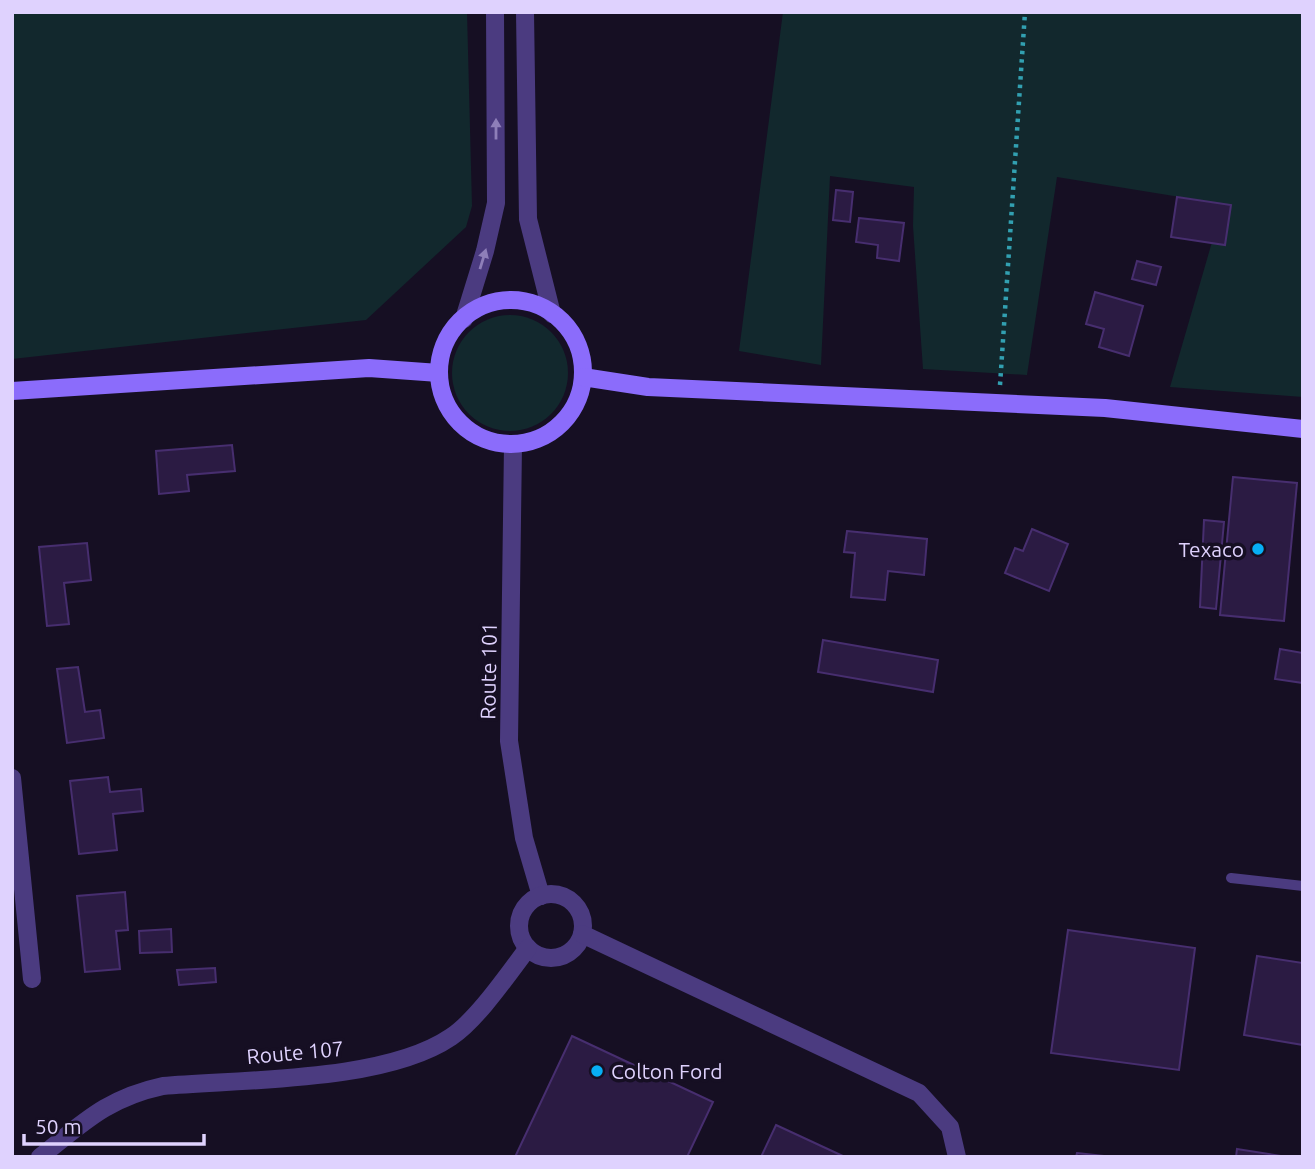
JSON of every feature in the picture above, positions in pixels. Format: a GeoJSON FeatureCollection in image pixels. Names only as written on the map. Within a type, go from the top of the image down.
{"type":"FeatureCollection","features":[{"type":"Feature","properties":{"kind":"main road"},"geometry":{"type":"LineString","coordinates":[[517,300],[538,305],[552,314],[572,334],[581,354],[583,377],[579,398],[569,416],[553,431],[534,441],[513,445],[491,442],[470,432],[453,416],[443,396],[439,373],[443,350],[454,328],[464,319],[493,303],[517,300]]}},
{"type":"Feature","properties":{"kind":"main road"},"geometry":{"type":"LineString","coordinates":[[12,391],[369,368],[439,373]]}},
{"type":"Feature","properties":{"kind":"main road"},"geometry":{"type":"LineString","coordinates":[[583,377],[648,387],[1105,408],[1303,429]]}},
{"type":"Feature","properties":{"kind":"street"},"geometry":{"type":"LineString","coordinates":[[464,319],[496,202],[495,12]]}},
{"type":"Feature","properties":{"kind":"street"},"geometry":{"type":"LineString","coordinates":[[525,12],[528,219],[552,314]]}},
{"type":"Feature","properties":{"kind":"street","name":"Route 101"},"geometry":{"type":"LineString","coordinates":[[513,445],[509,740],[524,838],[541,896]]}},
{"type":"Feature","properties":{"kind":"street"},"geometry":{"type":"LineString","coordinates":[[12,778],[32,979]]}},
{"type":"Feature","properties":{"kind":"street"},"geometry":{"type":"LineString","coordinates":[[551,894],[569,900],[581,915],[582,934],[572,950],[554,958],[536,954],[528,948],[519,929],[520,918],[532,901],[541,896],[551,894]]}},
{"type":"Feature","properties":{"kind":"street"},"geometry":{"type":"LineString","coordinates":[[582,934],[919,1093],[950,1127],[957,1157]]}},
{"type":"Feature","properties":{"kind":"street","name":"Route 107"},"geometry":{"type":"LineString","coordinates":[[40,1157],[99,1110],[131,1093],[163,1086],[359,1070],[407,1059],[453,1037],[496,990],[528,948]]}},
{"type":"Feature","properties":{"kind":"lane"},"geometry":{"type":"LineString","coordinates":[[1231,878],[1303,886]]}},
{"type":"Feature","properties":{"kind":"path"},"geometry":{"type":"LineString","coordinates":[[999,403],[1025,12]]}},
{"type":"Feature","properties":{"kind":"green space"},"geometry":{"type":"Polygon","coordinates":[[[12,12],[467,12],[472,206],[466,227],[366,320],[12,359],[12,12]]]}},
{"type":"Feature","properties":{"kind":"green space"},"geometry":{"type":"Polygon","coordinates":[[[783,12],[1303,12],[1303,397],[1170,387],[1223,204],[1057,177],[1027,375],[923,369],[913,226],[914,187],[830,176],[821,365],[739,351],[783,12]]]}},
{"type":"Feature","properties":{"kind":"green space"},"geometry":{"type":"Polygon","coordinates":[[[510,315],[532,320],[551,332],[563,351],[568,373],[563,395],[551,414],[532,426],[510,431],[488,426],[469,414],[457,395],[452,373],[457,351],[469,332],[488,320],[510,315]]]}},
{"type":"Feature","properties":{"kind":"building"},"geometry":{"type":"Polygon","coordinates":[[[836,190],[853,192],[850,222],[833,220],[836,190]]]}},
{"type":"Feature","properties":{"kind":"building"},"geometry":{"type":"Polygon","coordinates":[[[1177,197],[1231,205],[1225,245],[1171,237],[1177,197]]]}},
{"type":"Feature","properties":{"kind":"building"},"geometry":{"type":"Polygon","coordinates":[[[859,218],[904,223],[899,261],[877,258],[878,245],[856,242],[859,218]]]}},
{"type":"Feature","properties":{"kind":"building"},"geometry":{"type":"Polygon","coordinates":[[[1137,261],[1161,267],[1156,285],[1132,279],[1137,261]]]}},
{"type":"Feature","properties":{"kind":"building"},"geometry":{"type":"Polygon","coordinates":[[[1095,292],[1143,306],[1129,356],[1099,347],[1104,329],[1086,324],[1095,292]]]}},
{"type":"Feature","properties":{"kind":"building"},"geometry":{"type":"Polygon","coordinates":[[[232,445],[235,471],[187,475],[189,491],[159,494],[156,451],[232,445]]]}},
{"type":"Feature","properties":{"kind":"building"},"geometry":{"type":"Polygon","coordinates":[[[1233,477],[1297,483],[1284,621],[1220,615],[1233,477]]]}},
{"type":"Feature","properties":{"kind":"building"},"geometry":{"type":"Polygon","coordinates":[[[1204,520],[1224,522],[1216,609],[1200,607],[1204,520]]]}},
{"type":"Feature","properties":{"kind":"building"},"geometry":{"type":"Polygon","coordinates":[[[1032,529],[1068,544],[1049,591],[1005,573],[1015,548],[1023,551],[1032,529]]]}},
{"type":"Feature","properties":{"kind":"building"},"geometry":{"type":"Polygon","coordinates":[[[847,531],[927,539],[924,575],[888,571],[885,600],[851,597],[855,553],[844,552],[847,531]]]}},
{"type":"Feature","properties":{"kind":"building"},"geometry":{"type":"Polygon","coordinates":[[[87,543],[91,580],[64,583],[69,624],[47,626],[39,547],[87,543]]]}},
{"type":"Feature","properties":{"kind":"building"},"geometry":{"type":"Polygon","coordinates":[[[823,640],[938,660],[933,692],[818,672],[823,640]]]}},
{"type":"Feature","properties":{"kind":"building"},"geometry":{"type":"Polygon","coordinates":[[[1280,649],[1303,653],[1303,683],[1275,679],[1280,649]]]}},
{"type":"Feature","properties":{"kind":"building"},"geometry":{"type":"Polygon","coordinates":[[[78,667],[85,712],[100,710],[104,738],[67,743],[57,669],[78,667]]]}},
{"type":"Feature","properties":{"kind":"building"},"geometry":{"type":"Polygon","coordinates":[[[108,777],[110,792],[141,789],[143,811],[113,814],[117,850],[79,854],[70,781],[108,777]]]}},
{"type":"Feature","properties":{"kind":"building"},"geometry":{"type":"Polygon","coordinates":[[[125,892],[128,930],[116,931],[120,969],[85,972],[77,896],[125,892]]]}},
{"type":"Feature","properties":{"kind":"building"},"geometry":{"type":"Polygon","coordinates":[[[171,929],[172,952],[140,953],[139,931],[171,929]]]}},
{"type":"Feature","properties":{"kind":"building"},"geometry":{"type":"Polygon","coordinates":[[[1068,930],[1195,948],[1179,1070],[1051,1053],[1068,930]]]}},
{"type":"Feature","properties":{"kind":"building"},"geometry":{"type":"Polygon","coordinates":[[[1257,956],[1303,963],[1303,1045],[1244,1035],[1257,956]]]}},
{"type":"Feature","properties":{"kind":"building"},"geometry":{"type":"Polygon","coordinates":[[[215,968],[216,982],[179,985],[177,970],[215,968]]]}},
{"type":"Feature","properties":{"kind":"building"},"geometry":{"type":"Polygon","coordinates":[[[572,1036],[713,1102],[687,1157],[515,1157],[572,1036]]]}},
{"type":"Feature","properties":{"kind":"building"},"geometry":{"type":"Polygon","coordinates":[[[776,1125],[845,1157],[761,1157],[776,1125]]]}},
{"type":"Feature","properties":{"kind":"building"},"geometry":{"type":"Polygon","coordinates":[[[1237,1149],[1287,1157],[1236,1157],[1237,1149]]]}},
{"type":"Feature","properties":{"kind":"building"},"geometry":{"type":"Polygon","coordinates":[[[1077,1153],[1113,1157],[1076,1157],[1077,1153]]]}},
{"type":"Feature","properties":{"kind":"place","name":"Texaco"},"geometry":{"type":"Point","coordinates":[1258,549]}},
{"type":"Feature","properties":{"kind":"place","name":"Colton Ford"},"geometry":{"type":"Point","coordinates":[597,1071]}}]}
